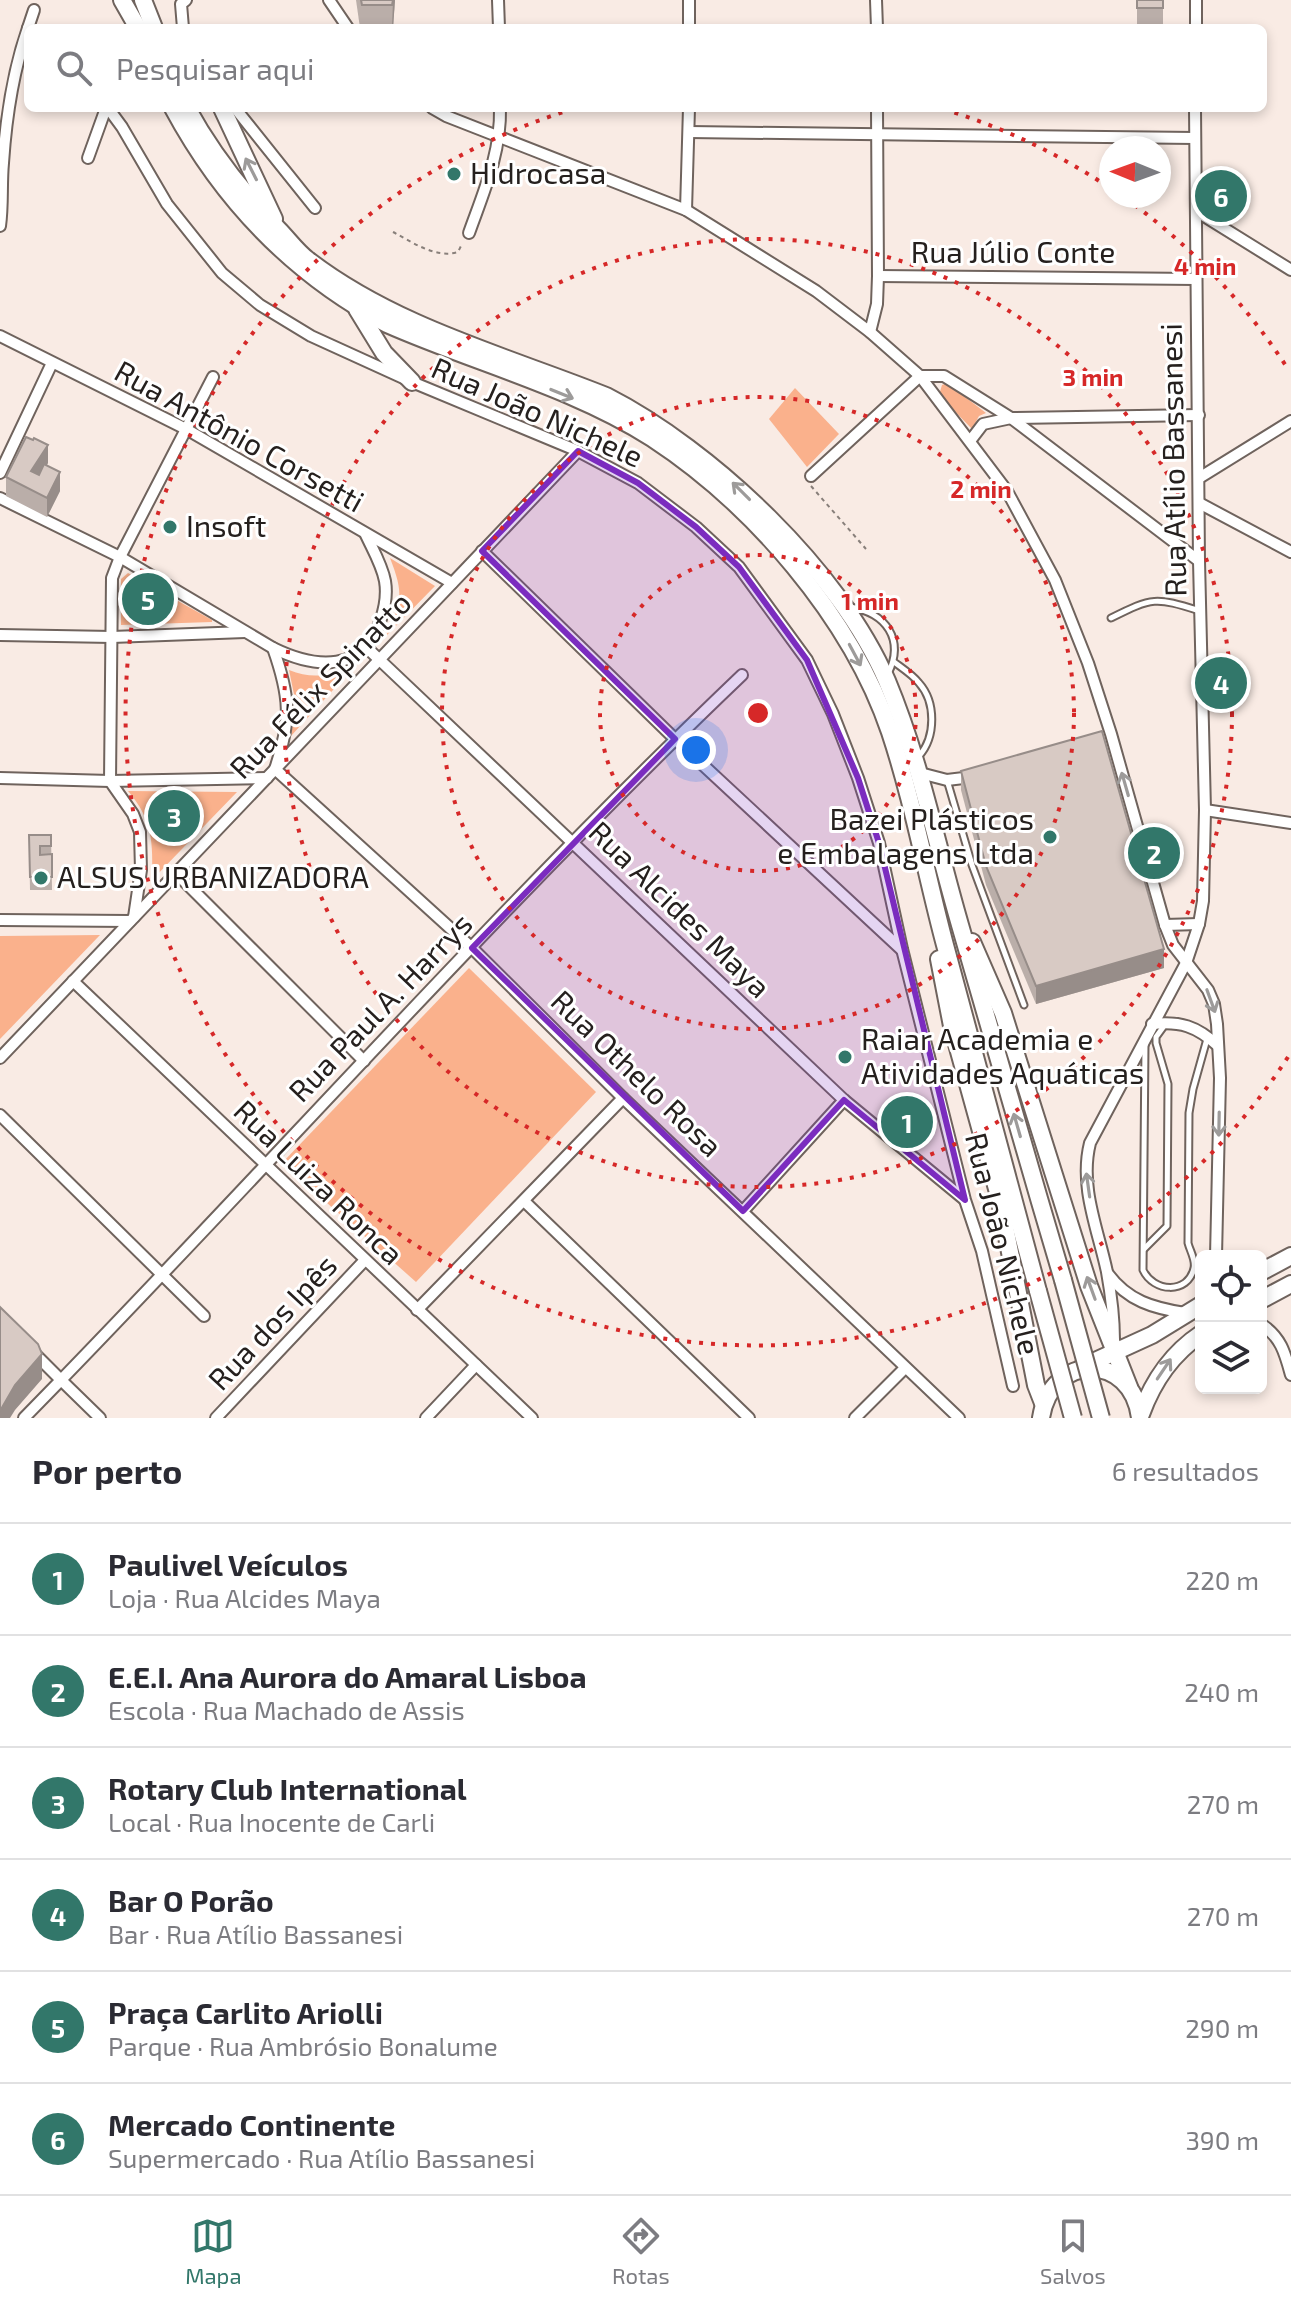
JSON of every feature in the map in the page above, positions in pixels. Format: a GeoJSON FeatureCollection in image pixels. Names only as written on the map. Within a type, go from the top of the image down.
{"type":"FeatureCollection","features":[{"type":"Feature","properties":{"kind":"highway"},"geometry":{"type":"LineString","coordinates":[[122,0],[136,24]]}},
{"type":"Feature","properties":{"kind":"highway"},"geometry":{"type":"LineString","coordinates":[[143,0],[152,24]]}},
{"type":"Feature","properties":{"kind":"highway"},"geometry":{"type":"LineString","coordinates":[[175,112],[218,181],[246,216],[273,245],[303,270],[356,307],[421,339],[607,412],[653,439],[694,469],[753,522],[806,580],[849,645],[889,729],[1073,1418]]}},
{"type":"Feature","properties":{"kind":"highway"},"geometry":{"type":"LineString","coordinates":[[189,112],[226,171],[305,259],[390,311],[606,396],[648,419],[692,448],[730,479],[788,540],[843,606],[886,678],[918,767],[953,901],[1101,1418]]}},
{"type":"Feature","properties":{"kind":"highway"},"geometry":{"type":"LineString","coordinates":[[224,112],[280,231]]}},
{"type":"Feature","properties":{"kind":"highway"},"geometry":{"type":"LineString","coordinates":[[356,307],[384,353],[412,382]]}},
{"type":"Feature","properties":{"kind":"highway"},"geometry":{"type":"LineString","coordinates":[[953,901],[1003,1013],[1089,1286],[1137,1401],[1140,1417]]}},
{"type":"Feature","properties":{"kind":"highway"},"geometry":{"type":"LineString","coordinates":[[935,905],[939,961],[952,1026],[999,1196],[1042,1411]]}},
{"type":"Feature","properties":{"kind":"highway"},"geometry":{"type":"LineString","coordinates":[[1267,1269],[1291,1256]]}},
{"type":"Feature","properties":{"kind":"highway"},"geometry":{"type":"LineString","coordinates":[[1267,1297],[1291,1284]]}},
{"type":"Feature","properties":{"kind":"highway"},"geometry":{"type":"LineString","coordinates":[[1042,1411],[1050,1389],[1060,1378],[1116,1348],[1152,1335],[1195,1308]]}},
{"type":"Feature","properties":{"kind":"highway"},"geometry":{"type":"LineString","coordinates":[[1140,1417],[1147,1397],[1172,1357],[1195,1339]]}},
{"type":"Feature","properties":{"kind":"highway"},"geometry":{"type":"LineString","coordinates":[[1074,1371],[1089,1368],[1104,1370],[1129,1387]]}},
{"type":"Feature","properties":{"kind":"street"},"geometry":{"type":"LineString","coordinates":[[182,24],[180,10],[186,0]]}},
{"type":"Feature","properties":{"kind":"street"},"geometry":{"type":"LineString","coordinates":[[329,0],[345,24]]}},
{"type":"Feature","properties":{"kind":"street"},"geometry":{"type":"LineString","coordinates":[[498,0],[499,24]]}},
{"type":"Feature","properties":{"kind":"street"},"geometry":{"type":"LineString","coordinates":[[689,0],[689,24]]}},
{"type":"Feature","properties":{"kind":"street"},"geometry":{"type":"LineString","coordinates":[[876,0],[877,24]]}},
{"type":"Feature","properties":{"kind":"street"},"geometry":{"type":"LineString","coordinates":[[1196,0],[1196,24]]}},
{"type":"Feature","properties":{"kind":"street"},"geometry":{"type":"LineString","coordinates":[[29,24],[34,10]]}},
{"type":"Feature","properties":{"kind":"street"},"geometry":{"type":"LineString","coordinates":[[0,226],[1,162],[18,56],[24,39]]}},
{"type":"Feature","properties":{"kind":"street"},"geometry":{"type":"LineString","coordinates":[[88,158],[105,112]]}},
{"type":"Feature","properties":{"kind":"street","name":"Rua João Nichele"},"geometry":{"type":"LineString","coordinates":[[110,112],[167,204],[222,273],[260,305],[311,336],[578,451],[638,483],[696,527],[739,567],[807,660],[833,714],[879,843],[902,949],[965,1200],[982,1251],[1013,1386]]}},
{"type":"Feature","properties":{"kind":"street"},"geometry":{"type":"LineString","coordinates":[[238,112],[315,208]]}},
{"type":"Feature","properties":{"kind":"street"},"geometry":{"type":"LineString","coordinates":[[441,112],[686,210],[816,291],[870,332],[920,376],[1007,491],[1055,580],[1088,663],[1173,945],[1208,990],[1214,1004],[1218,1046],[1216,1250]]}},
{"type":"Feature","properties":{"kind":"street"},"geometry":{"type":"LineString","coordinates":[[469,233],[496,157],[500,112]]}},
{"type":"Feature","properties":{"kind":"street"},"geometry":{"type":"LineString","coordinates":[[686,210],[689,112]]}},
{"type":"Feature","properties":{"kind":"street"},"geometry":{"type":"LineString","coordinates":[[870,332],[877,304],[878,276],[877,112]]}},
{"type":"Feature","properties":{"kind":"street","name":"Rua Atílio Bassanesi"},"geometry":{"type":"LineString","coordinates":[[1186,963],[1203,901],[1205,810],[1199,561],[1195,112]]}},
{"type":"Feature","properties":{"kind":"street"},"geometry":{"type":"LineString","coordinates":[[689,132],[1195,138]]}},
{"type":"Feature","properties":{"kind":"street"},"geometry":{"type":"LineString","coordinates":[[1196,211],[1291,270]]}},
{"type":"Feature","properties":{"kind":"street","name":"Rua Júlio Conte"},"geometry":{"type":"LineString","coordinates":[[878,276],[1196,279]]}},
{"type":"Feature","properties":{"kind":"street","name":"Rua Antônio Corsetti"},"geometry":{"type":"LineString","coordinates":[[0,336],[186,429],[452,583]]}},
{"type":"Feature","properties":{"kind":"street"},"geometry":{"type":"LineString","coordinates":[[0,473],[52,363]]}},
{"type":"Feature","properties":{"kind":"street"},"geometry":{"type":"LineString","coordinates":[[811,476],[920,376],[944,376],[1011,418],[1199,561]]}},
{"type":"Feature","properties":{"kind":"street"},"geometry":{"type":"LineString","coordinates":[[0,920],[132,919],[141,870],[140,832],[133,814],[110,781],[112,578],[213,377]]}},
{"type":"Feature","properties":{"kind":"street"},"geometry":{"type":"LineString","coordinates":[[970,441],[983,424],[1011,418],[1199,415]]}},
{"type":"Feature","properties":{"kind":"street"},"geometry":{"type":"LineString","coordinates":[[1199,478],[1291,421]]}},
{"type":"Feature","properties":{"kind":"street","name":"Rua Félix Spinatto"},"geometry":{"type":"LineString","coordinates":[[0,1058],[578,451]]}},
{"type":"Feature","properties":{"kind":"street"},"geometry":{"type":"LineString","coordinates":[[0,498],[120,557],[273,648],[294,659],[314,663],[336,663],[355,657],[377,631],[384,609],[385,583],[366,535]]}},
{"type":"Feature","properties":{"kind":"street"},"geometry":{"type":"LineString","coordinates":[[1199,503],[1291,552]]}},
{"type":"Feature","properties":{"kind":"street"},"geometry":{"type":"LineString","coordinates":[[482,551],[675,739],[902,949]]}},
{"type":"Feature","properties":{"kind":"street"},"geometry":{"type":"LineString","coordinates":[[0,635],[112,637],[247,632]]}},
{"type":"Feature","properties":{"kind":"street","name":"Rua Alcides Maya"},"geometry":{"type":"LineString","coordinates":[[366,647],[844,1100],[965,1200]]}},
{"type":"Feature","properties":{"kind":"street"},"geometry":{"type":"LineString","coordinates":[[273,648],[286,685],[288,702],[282,750],[275,769]]}},
{"type":"Feature","properties":{"kind":"street","name":"Rua Paul A. Harrys"},"geometry":{"type":"LineString","coordinates":[[24,1418],[472,948],[675,739],[742,675]]}},
{"type":"Feature","properties":{"kind":"street"},"geometry":{"type":"LineString","coordinates":[[1097,738],[1111,734]]}},
{"type":"Feature","properties":{"kind":"street"},"geometry":{"type":"LineString","coordinates":[[918,767],[947,780],[986,773]]}},
{"type":"Feature","properties":{"kind":"street","name":"Rua Othelo Rosa"},"geometry":{"type":"LineString","coordinates":[[275,769],[472,948],[623,1098],[959,1418]]}},
{"type":"Feature","properties":{"kind":"street"},"geometry":{"type":"LineString","coordinates":[[0,778],[110,781],[267,778]]}},
{"type":"Feature","properties":{"kind":"street"},"geometry":{"type":"LineString","coordinates":[[1205,810],[1291,823]]}},
{"type":"Feature","properties":{"kind":"street"},"geometry":{"type":"LineString","coordinates":[[176,873],[364,1061]]}},
{"type":"Feature","properties":{"kind":"street"},"geometry":{"type":"LineString","coordinates":[[1165,925],[1199,924]]}},
{"type":"Feature","properties":{"kind":"street"},"geometry":{"type":"LineString","coordinates":[[1116,1348],[1107,1272],[1085,1173],[1086,1159],[1090,1143],[1145,1035],[1186,963]]}},
{"type":"Feature","properties":{"kind":"street","name":"Rua Luiza Ronca"},"geometry":{"type":"LineString","coordinates":[[73,981],[532,1418]]}},
{"type":"Feature","properties":{"kind":"street"},"geometry":{"type":"LineString","coordinates":[[1152,1024],[1167,1022],[1188,1025],[1208,1036],[1218,1046]]}},
{"type":"Feature","properties":{"kind":"street"},"geometry":{"type":"LineString","coordinates":[[417,1310],[623,1098]]}},
{"type":"Feature","properties":{"kind":"street"},"geometry":{"type":"LineString","coordinates":[[743,1211],[844,1100]]}},
{"type":"Feature","properties":{"kind":"street"},"geometry":{"type":"LineString","coordinates":[[0,1115],[204,1316]]}},
{"type":"Feature","properties":{"kind":"street"},"geometry":{"type":"LineString","coordinates":[[524,1201],[749,1418]]}},
{"type":"Feature","properties":{"kind":"street","name":"Rua dos Ipês"},"geometry":{"type":"LineString","coordinates":[[216,1418],[365,1260]]}},
{"type":"Feature","properties":{"kind":"street"},"geometry":{"type":"LineString","coordinates":[[1107,1272],[1117,1286],[1150,1307],[1185,1313]]}},
{"type":"Feature","properties":{"kind":"street"},"geometry":{"type":"LineString","coordinates":[[1267,1328],[1281,1343],[1291,1375]]}},
{"type":"Feature","properties":{"kind":"street"},"geometry":{"type":"LineString","coordinates":[[31,1351],[100,1418]]}},
{"type":"Feature","properties":{"kind":"street"},"geometry":{"type":"LineString","coordinates":[[426,1418],[476,1365]]}},
{"type":"Feature","properties":{"kind":"street"},"geometry":{"type":"LineString","coordinates":[[855,1418],[905,1368]]}},
{"type":"Feature","properties":{"kind":"lane"},"geometry":{"type":"LineString","coordinates":[[1111,618],[1141,603],[1163,599],[1200,611]]}},
{"type":"Feature","properties":{"kind":"lane"},"geometry":{"type":"LineString","coordinates":[[843,606],[873,613],[885,623],[896,644],[894,662],[886,678]]}},
{"type":"Feature","properties":{"kind":"lane"},"geometry":{"type":"LineString","coordinates":[[894,662],[921,684],[931,709],[931,731],[918,767]]}},
{"type":"Feature","properties":{"kind":"lane"},"geometry":{"type":"LineString","coordinates":[[947,780],[972,865],[1024,1005]]}},
{"type":"Feature","properties":{"kind":"lane"},"geometry":{"type":"LineString","coordinates":[[1143,1250],[1167,1226],[1168,1084],[1156,1043],[1156,1037],[1167,1022]]}},
{"type":"Feature","properties":{"kind":"lane"},"geometry":{"type":"LineString","coordinates":[[1145,1035],[1143,1250],[1145,1276],[1164,1288],[1179,1286],[1191,1275],[1194,1260],[1188,1243],[1189,1113],[1208,1036]]}},
{"type":"Feature","properties":{"kind":"path"},"geometry":{"type":"LineString","coordinates":[[393,232],[425,248],[447,254],[458,252],[469,233]]}},
{"type":"Feature","properties":{"kind":"path"},"geometry":{"type":"LineString","coordinates":[[811,476],[813,489],[866,549]]}},
{"type":"Feature","properties":{"kind":"highlighted area"},"geometry":{"type":"Polygon","coordinates":[[[578,451],[638,483],[696,527],[739,567],[807,660],[858,778],[879,843],[965,1200],[844,1100],[743,1211],[472,948],[675,739],[482,551],[578,451]]]}},
{"type":"Feature","properties":{"kind":"shaded area"},"geometry":{"type":"Polygon","coordinates":[[[947,383],[986,413],[979,416],[972,429],[939,395],[942,385],[947,383]]]}},
{"type":"Feature","properties":{"kind":"shaded area"},"geometry":{"type":"Polygon","coordinates":[[[795,388],[839,434],[807,467],[769,419],[795,388]]]}},
{"type":"Feature","properties":{"kind":"shaded area"},"geometry":{"type":"Polygon","coordinates":[[[390,558],[435,586],[386,636],[399,598],[398,581],[390,558]]]}},
{"type":"Feature","properties":{"kind":"shaded area"},"geometry":{"type":"Polygon","coordinates":[[[128,573],[212,622],[121,625],[121,579],[128,573]]]}},
{"type":"Feature","properties":{"kind":"shaded area"},"geometry":{"type":"Polygon","coordinates":[[[354,667],[291,736],[296,704],[289,670],[322,675],[354,667]]]}},
{"type":"Feature","properties":{"kind":"shaded area"},"geometry":{"type":"Polygon","coordinates":[[[128,791],[237,792],[152,880],[150,832],[142,812],[128,791]]]}},
{"type":"Feature","properties":{"kind":"shaded area"},"geometry":{"type":"Polygon","coordinates":[[[100,935],[0,1039],[0,936],[100,935]]]}},
{"type":"Feature","properties":{"kind":"shaded area"},"geometry":{"type":"Polygon","coordinates":[[[469,968],[596,1092],[416,1282],[282,1163],[469,968]]]}},
{"type":"Feature","properties":{"kind":"building"},"geometry":{"type":"Polygon","coordinates":[[[361,0],[393,0],[392,5],[362,5],[361,0]]]}},
{"type":"Feature","properties":{"kind":"building"},"geometry":{"type":"Polygon","coordinates":[[[1137,0],[1163,0],[1163,8],[1137,8],[1137,0]]]}},
{"type":"Feature","properties":{"kind":"building"},"geometry":{"type":"Polygon","coordinates":[[[26,437],[48,445],[31,471],[39,475],[44,464],[60,472],[47,498],[6,477],[26,437]]]}},
{"type":"Feature","properties":{"kind":"building","name":"Bazei Plásticos e Embalagens Ltda"},"geometry":{"type":"Polygon","coordinates":[[[1102,731],[1164,949],[1036,986],[986,866],[961,771],[1102,731]]]}},
{"type":"Feature","properties":{"kind":"building"},"geometry":{"type":"Polygon","coordinates":[[[29,835],[51,835],[51,846],[40,846],[40,855],[52,854],[52,877],[30,877],[29,835]]]}},
{"type":"Feature","properties":{"kind":"building"},"geometry":{"type":"Polygon","coordinates":[[[0,1307],[38,1344],[42,1354],[15,1385],[0,1411],[0,1307]]]}},
{"type":"Feature","properties":{"kind":"place","name":"Hidrocasa"},"geometry":{"type":"Point","coordinates":[454,174]}},
{"type":"Feature","properties":{"kind":"place","name":"Mercado Continente"},"geometry":{"type":"Point","coordinates":[1221,196]}},
{"type":"Feature","properties":{"kind":"place","name":"Insoft"},"geometry":{"type":"Point","coordinates":[170,527]}},
{"type":"Feature","properties":{"kind":"place","name":"Praça Carlito Ariolli"},"geometry":{"type":"Point","coordinates":[148,599]}},
{"type":"Feature","properties":{"kind":"place","name":"Bar O Porão"},"geometry":{"type":"Point","coordinates":[1221,683]}},
{"type":"Feature","properties":{"kind":"place","name":"Rotary Club International"},"geometry":{"type":"Point","coordinates":[174,816]}},
{"type":"Feature","properties":{"kind":"place","name":"Bazei Plásticos e Embalagens Ltda"},"geometry":{"type":"Point","coordinates":[1050,837]}},
{"type":"Feature","properties":{"kind":"place","name":"E.E.I. Ana Aurora do Amaral Lisboa"},"geometry":{"type":"Point","coordinates":[1154,853]}},
{"type":"Feature","properties":{"kind":"place","name":"ALSUS URBANIZADORA"},"geometry":{"type":"Point","coordinates":[41,878]}},
{"type":"Feature","properties":{"kind":"place","name":"Raiar Academia e Atividades Aquáticas"},"geometry":{"type":"Point","coordinates":[845,1057]}},
{"type":"Feature","properties":{"kind":"place","name":"Paulivel Veículos"},"geometry":{"type":"Point","coordinates":[907,1122]}}]}
